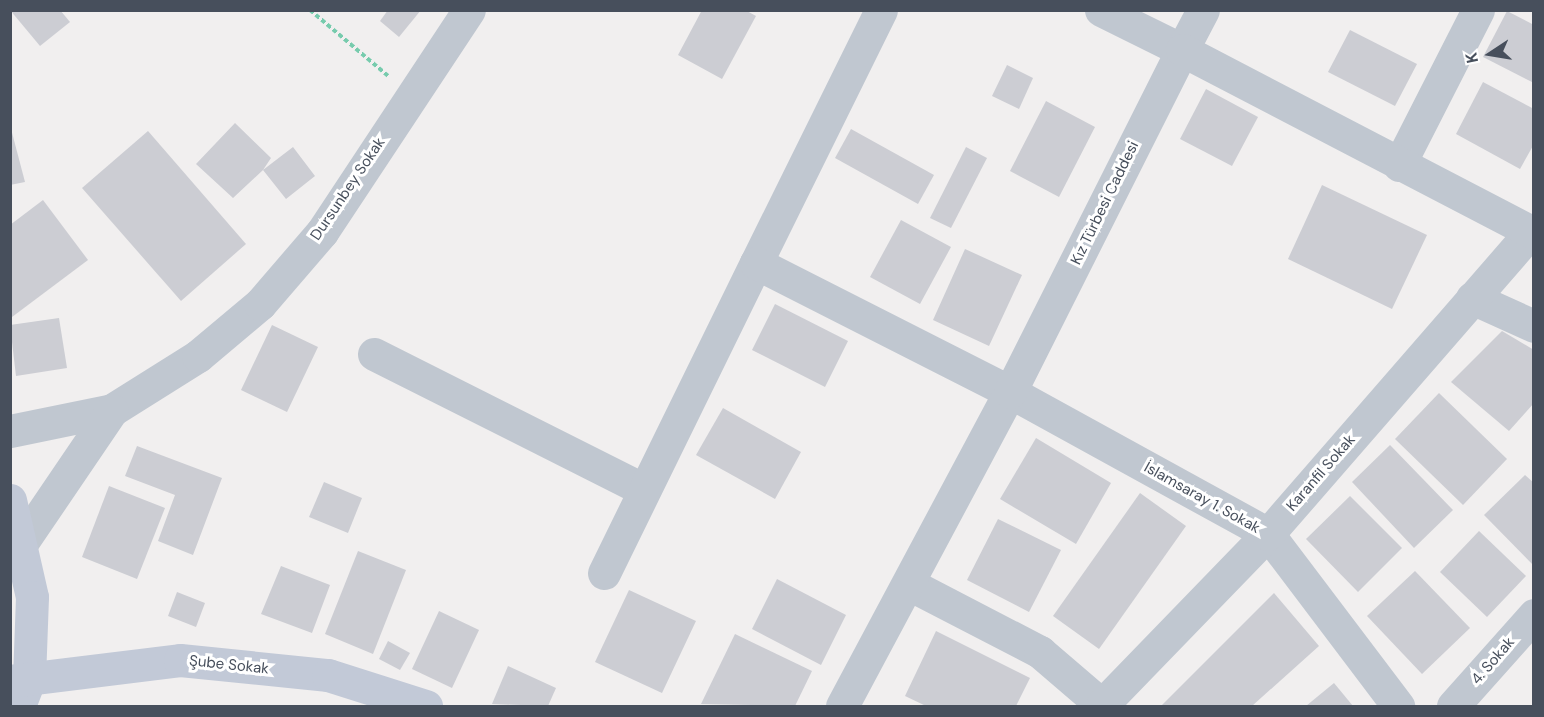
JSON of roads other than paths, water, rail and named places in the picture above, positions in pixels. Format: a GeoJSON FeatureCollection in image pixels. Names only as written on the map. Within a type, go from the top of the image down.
{"type":"FeatureCollection","features":[{"type":"Feature","properties":{"kind":"main road"},"geometry":{"type":"LineString","coordinates":[[10,500],[23,541],[32,597],[19,689]]}},
{"type":"Feature","properties":{"kind":"main road","name":"Şube Sokak"},"geometry":{"type":"LineString","coordinates":[[19,689],[180,660],[328,675],[426,706]]}},
{"type":"Feature","properties":{"kind":"street","name":"Dursunbey Sokak"},"geometry":{"type":"LineString","coordinates":[[10,431],[112,410],[198,356],[260,304],[322,232],[469,10]]}},
{"type":"Feature","properties":{"kind":"street"},"geometry":{"type":"LineString","coordinates":[[604,573],[881,10]]}},
{"type":"Feature","properties":{"kind":"street"},"geometry":{"type":"LineString","coordinates":[[1101,10],[1532,233]]}},
{"type":"Feature","properties":{"kind":"street","name":"Kız Türbesi Caddesi"},"geometry":{"type":"LineString","coordinates":[[842,706],[1010,392],[1203,10]]}},
{"type":"Feature","properties":{"kind":"street"},"geometry":{"type":"LineString","coordinates":[[1399,165],[1478,10]]}},
{"type":"Feature","properties":{"kind":"street","name":"Karanfil Sokak"},"geometry":{"type":"LineString","coordinates":[[1103,706],[1268,534],[1472,298],[1532,233]]}},
{"type":"Feature","properties":{"kind":"street","name":"İslamsaray 1. Sokak"},"geometry":{"type":"LineString","coordinates":[[756,263],[1010,392],[1268,534],[1398,706]]}},
{"type":"Feature","properties":{"kind":"street"},"geometry":{"type":"LineString","coordinates":[[1472,298],[1533,326]]}},
{"type":"Feature","properties":{"kind":"street"},"geometry":{"type":"LineString","coordinates":[[374,354],[644,490]]}},
{"type":"Feature","properties":{"kind":"street"},"geometry":{"type":"LineString","coordinates":[[23,541],[112,410]]}},
{"type":"Feature","properties":{"kind":"street"},"geometry":{"type":"LineString","coordinates":[[909,584],[1040,652],[1103,706]]}},
{"type":"Feature","properties":{"kind":"street","name":"4. Sokak"},"geometry":{"type":"LineString","coordinates":[[1453,706],[1533,615]]}}]}
